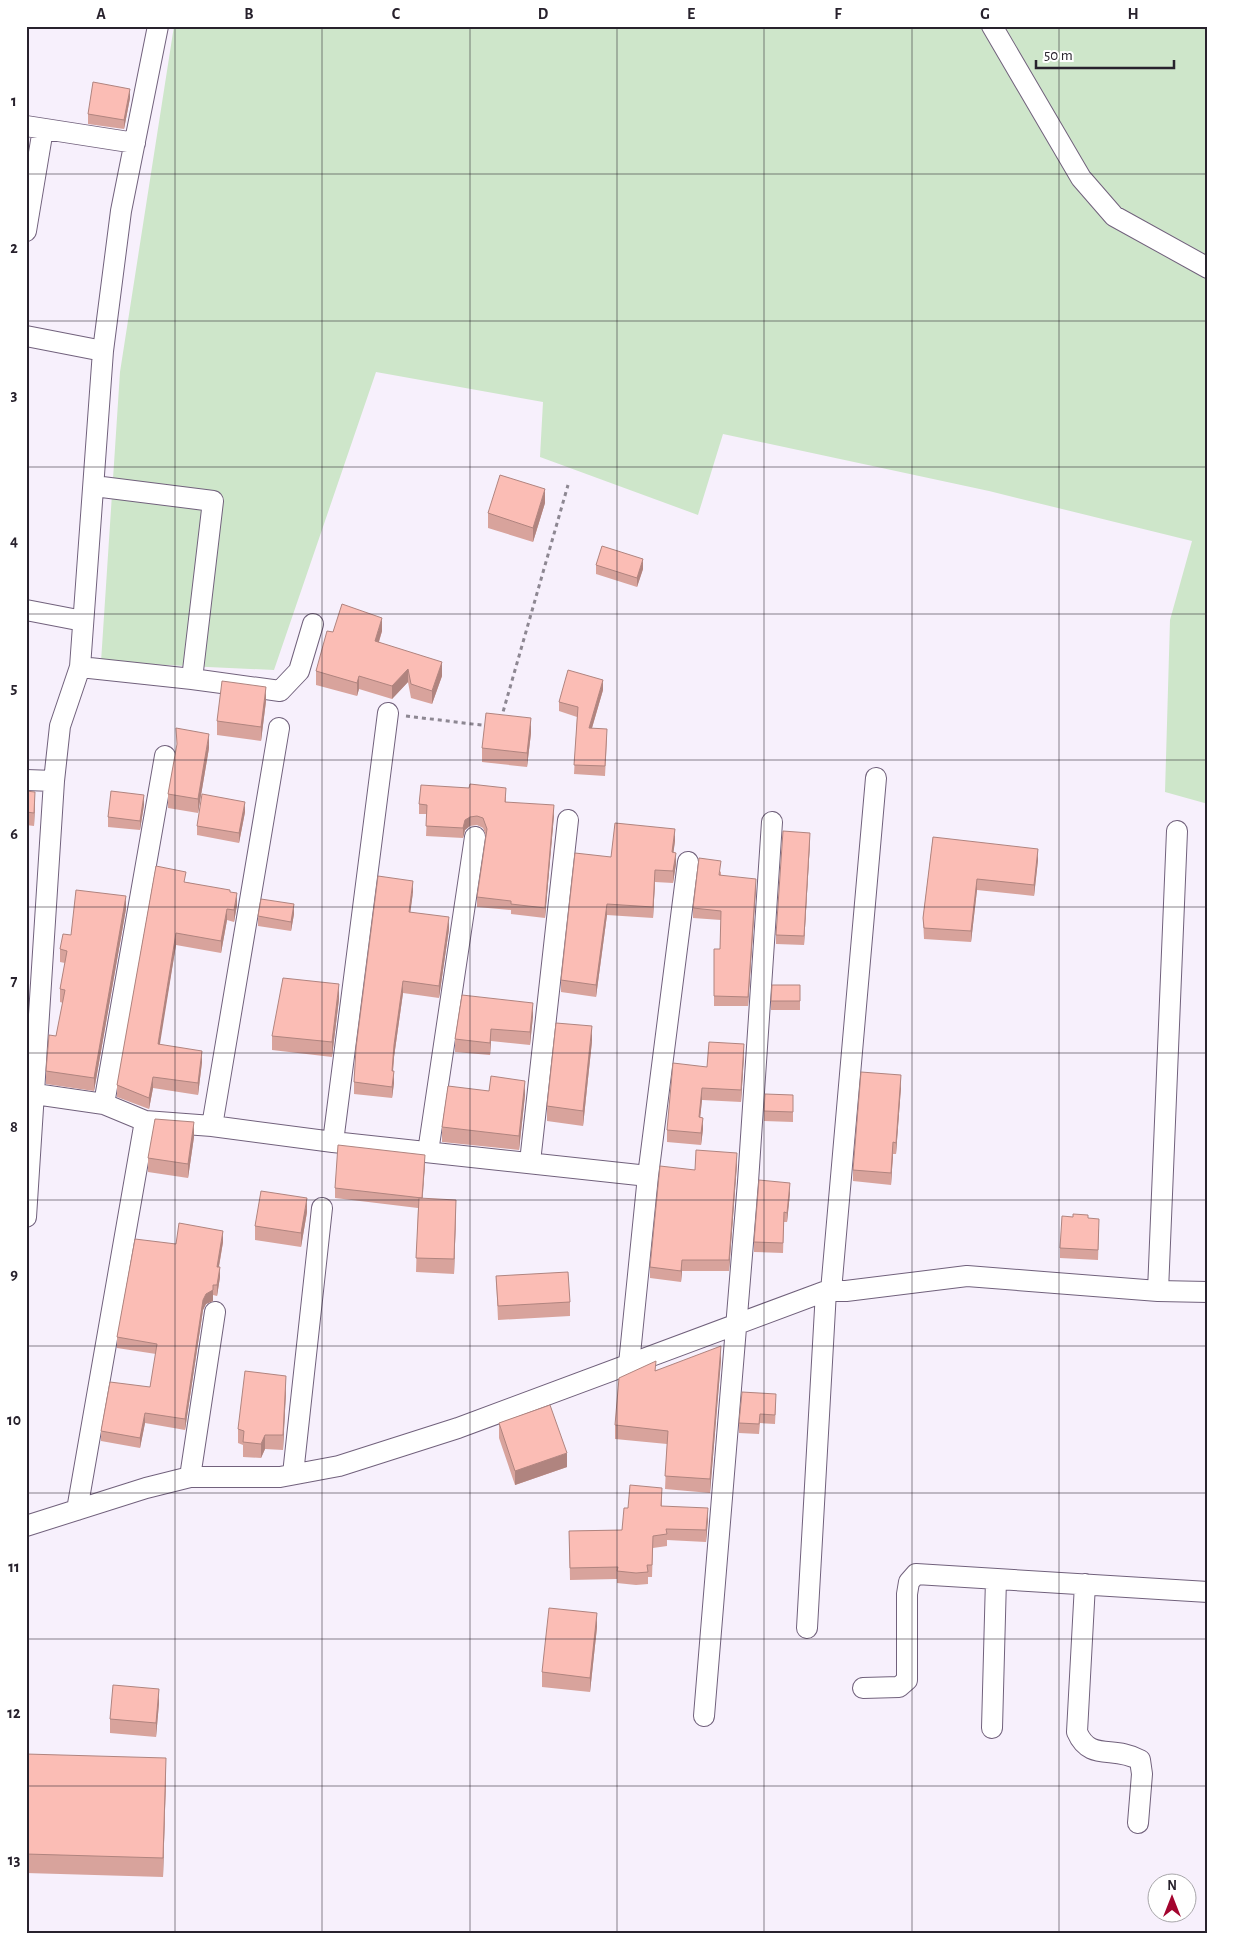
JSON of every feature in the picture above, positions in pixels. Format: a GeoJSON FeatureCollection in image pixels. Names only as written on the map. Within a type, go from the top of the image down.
{"type":"FeatureCollection","features":[{"type":"Feature","properties":{"kind":"street"},"geometry":{"type":"LineString","coordinates":[[27,1208],[29,1144],[35,1094],[32,1042],[60,726],[80,667],[102,351],[121,210],[158,26]]}},
{"type":"Feature","properties":{"kind":"street"},"geometry":{"type":"LineString","coordinates":[[992,26],[1081,178],[1114,216],[1208,268]]}},
{"type":"Feature","properties":{"kind":"street"},"geometry":{"type":"LineString","coordinates":[[26,231],[35,128],[135,143]]}},
{"type":"Feature","properties":{"kind":"street"},"geometry":{"type":"LineString","coordinates":[[26,336],[102,351]]}},
{"type":"Feature","properties":{"kind":"street"},"geometry":{"type":"LineString","coordinates":[[94,486],[213,501],[192,679]]}},
{"type":"Feature","properties":{"kind":"street"},"geometry":{"type":"LineString","coordinates":[[26,610],[82,621]]}},
{"type":"Feature","properties":{"kind":"street"},"geometry":{"type":"LineString","coordinates":[[80,667],[280,690],[299,671],[313,624]]}},
{"type":"Feature","properties":{"kind":"street"},"geometry":{"type":"LineString","coordinates":[[333,1142],[388,713]]}},
{"type":"Feature","properties":{"kind":"street"},"geometry":{"type":"LineString","coordinates":[[212,1126],[278,728]]}},
{"type":"Feature","properties":{"kind":"street"},"geometry":{"type":"LineString","coordinates":[[104,1104],[165,756]]}},
{"type":"Feature","properties":{"kind":"street"},"geometry":{"type":"LineString","coordinates":[[807,1628],[828,1291],[876,778]]}},
{"type":"Feature","properties":{"kind":"street"},"geometry":{"type":"LineString","coordinates":[[26,780],[54,781]]}},
{"type":"Feature","properties":{"kind":"street"},"geometry":{"type":"LineString","coordinates":[[530,1162],[568,820]]}},
{"type":"Feature","properties":{"kind":"street"},"geometry":{"type":"LineString","coordinates":[[704,1716],[748,1182],[772,822]]}},
{"type":"Feature","properties":{"kind":"street"},"geometry":{"type":"LineString","coordinates":[[1158,1291],[1177,831]]}},
{"type":"Feature","properties":{"kind":"street"},"geometry":{"type":"LineString","coordinates":[[428,1152],[475,837]]}},
{"type":"Feature","properties":{"kind":"street"},"geometry":{"type":"LineString","coordinates":[[629,1364],[648,1176],[688,862]]}},
{"type":"Feature","properties":{"kind":"street"},"geometry":{"type":"LineString","coordinates":[[35,1094],[104,1104],[145,1121],[212,1126],[333,1142],[648,1176]]}},
{"type":"Feature","properties":{"kind":"street"},"geometry":{"type":"LineString","coordinates":[[77,1510],[145,1121]]}},
{"type":"Feature","properties":{"kind":"street"},"geometry":{"type":"LineString","coordinates":[[293,1474],[322,1208]]}},
{"type":"Feature","properties":{"kind":"street"},"geometry":{"type":"LineString","coordinates":[[26,1526],[190,1477],[236,1478],[293,1474],[339,1466],[449,1431],[828,1291],[967,1276],[1158,1291],[1208,1292]]}},
{"type":"Feature","properties":{"kind":"street"},"geometry":{"type":"LineString","coordinates":[[190,1477],[215,1312]]}},
{"type":"Feature","properties":{"kind":"street"},"geometry":{"type":"LineString","coordinates":[[863,1688],[899,1688],[907,1680],[907,1594],[909,1582],[916,1574],[1208,1592]]}},
{"type":"Feature","properties":{"kind":"street"},"geometry":{"type":"LineString","coordinates":[[992,1728],[996,1579]]}},
{"type":"Feature","properties":{"kind":"street"},"geometry":{"type":"LineString","coordinates":[[1085,1584],[1077,1732],[1082,1744],[1091,1750],[1127,1753],[1140,1760],[1142,1774],[1138,1823]]}},
{"type":"Feature","properties":{"kind":"path"},"geometry":{"type":"LineString","coordinates":[[388,713],[499,727],[568,485]]}},
{"type":"Feature","properties":{"kind":"green space"},"geometry":{"type":"Polygon","coordinates":[[[174,26],[1208,26],[1208,804],[1165,792],[1170,620],[1192,541],[989,491],[723,434],[698,515],[540,457],[543,402],[376,372],[274,670],[101,662],[120,372],[174,26]]]}},
{"type":"Feature","properties":{"kind":"building"},"geometry":{"type":"Polygon","coordinates":[[[93,82],[130,89],[124,120],[88,114],[93,82]]]}},
{"type":"Feature","properties":{"kind":"building"},"geometry":{"type":"Polygon","coordinates":[[[500,475],[545,489],[533,528],[488,513],[500,475]]]}},
{"type":"Feature","properties":{"kind":"building"},"geometry":{"type":"Polygon","coordinates":[[[602,546],[643,559],[637,578],[596,565],[602,546]]]}},
{"type":"Feature","properties":{"kind":"building"},"geometry":{"type":"Polygon","coordinates":[[[342,604],[382,618],[375,641],[442,662],[432,691],[411,684],[408,669],[392,686],[359,676],[357,683],[316,671],[327,631],[333,632],[342,604]]]}},
{"type":"Feature","properties":{"kind":"building"},"geometry":{"type":"Polygon","coordinates":[[[568,670],[603,680],[589,728],[607,729],[605,766],[574,765],[578,707],[559,702],[568,670]]]}},
{"type":"Feature","properties":{"kind":"building"},"geometry":{"type":"Polygon","coordinates":[[[222,681],[266,687],[261,727],[217,721],[222,681]]]}},
{"type":"Feature","properties":{"kind":"building"},"geometry":{"type":"Polygon","coordinates":[[[486,713],[531,718],[527,753],[482,748],[486,713]]]}},
{"type":"Feature","properties":{"kind":"building"},"geometry":{"type":"Polygon","coordinates":[[[176,728],[209,734],[198,799],[168,794],[177,744],[176,728]]]}},
{"type":"Feature","properties":{"kind":"building"},"geometry":{"type":"Polygon","coordinates":[[[470,784],[506,788],[505,802],[554,805],[545,908],[477,897],[487,829],[483,818],[477,816],[470,817],[465,820],[463,828],[426,826],[427,805],[419,804],[421,785],[469,788],[470,784]]]}},
{"type":"Feature","properties":{"kind":"building"},"geometry":{"type":"Polygon","coordinates":[[[26,791],[35,792],[34,813],[26,812],[26,791]]]}},
{"type":"Feature","properties":{"kind":"building"},"geometry":{"type":"Polygon","coordinates":[[[111,791],[144,795],[140,821],[108,817],[111,791]]]}},
{"type":"Feature","properties":{"kind":"building"},"geometry":{"type":"Polygon","coordinates":[[[202,794],[245,802],[239,833],[197,826],[202,794]]]}},
{"type":"Feature","properties":{"kind":"building"},"geometry":{"type":"Polygon","coordinates":[[[615,823],[675,829],[672,852],[676,853],[673,871],[655,870],[653,907],[607,904],[596,985],[561,980],[575,853],[611,857],[615,823]]]}},
{"type":"Feature","properties":{"kind":"building"},"geometry":{"type":"Polygon","coordinates":[[[783,831],[810,833],[804,936],[776,935],[783,831]]]}},
{"type":"Feature","properties":{"kind":"building"},"geometry":{"type":"Polygon","coordinates":[[[933,837],[1038,849],[1034,885],[977,879],[971,931],[924,928],[923,918],[933,837]]]}},
{"type":"Feature","properties":{"kind":"building"},"geometry":{"type":"Polygon","coordinates":[[[699,858],[721,861],[719,875],[756,879],[748,997],[714,996],[714,949],[720,949],[721,911],[693,908],[699,858]]]}},
{"type":"Feature","properties":{"kind":"building"},"geometry":{"type":"Polygon","coordinates":[[[156,866],[186,872],[184,882],[230,890],[230,892],[237,893],[234,910],[227,909],[221,941],[176,933],[158,1044],[202,1051],[198,1083],[153,1077],[149,1098],[117,1085],[156,866]]]}},
{"type":"Feature","properties":{"kind":"building"},"geometry":{"type":"Polygon","coordinates":[[[378,876],[413,881],[409,912],[449,917],[439,986],[403,981],[394,1045],[392,1087],[354,1082],[356,1048],[378,876]]]}},
{"type":"Feature","properties":{"kind":"building"},"geometry":{"type":"Polygon","coordinates":[[[76,890],[126,896],[94,1078],[46,1071],[49,1035],[56,1036],[65,990],[60,989],[67,951],[60,949],[63,934],[71,935],[76,890]]]}},
{"type":"Feature","properties":{"kind":"building"},"geometry":{"type":"Polygon","coordinates":[[[261,899],[294,904],[291,922],[258,916],[261,899]]]}},
{"type":"Feature","properties":{"kind":"building"},"geometry":{"type":"Polygon","coordinates":[[[283,978],[339,984],[332,1042],[272,1036],[283,978]]]}},
{"type":"Feature","properties":{"kind":"building"},"geometry":{"type":"Polygon","coordinates":[[[772,985],[800,985],[800,1001],[771,1001],[772,985]]]}},
{"type":"Feature","properties":{"kind":"building"},"geometry":{"type":"Polygon","coordinates":[[[462,995],[533,1003],[530,1032],[491,1029],[490,1043],[455,1039],[462,995]]]}},
{"type":"Feature","properties":{"kind":"building"},"geometry":{"type":"Polygon","coordinates":[[[556,1023],[592,1026],[583,1111],[547,1106],[556,1023]]]}},
{"type":"Feature","properties":{"kind":"building"},"geometry":{"type":"Polygon","coordinates":[[[709,1042],[744,1044],[741,1090],[702,1088],[699,1117],[703,1118],[701,1133],[667,1130],[673,1063],[707,1067],[709,1042]]]}},
{"type":"Feature","properties":{"kind":"building"},"geometry":{"type":"Polygon","coordinates":[[[861,1072],[901,1075],[896,1143],[893,1142],[891,1173],[853,1170],[861,1072]]]}},
{"type":"Feature","properties":{"kind":"building"},"geometry":{"type":"Polygon","coordinates":[[[491,1076],[525,1081],[519,1136],[442,1127],[448,1086],[489,1091],[491,1076]]]}},
{"type":"Feature","properties":{"kind":"building"},"geometry":{"type":"Polygon","coordinates":[[[765,1094],[793,1095],[793,1112],[764,1111],[765,1094]]]}},
{"type":"Feature","properties":{"kind":"building"},"geometry":{"type":"Polygon","coordinates":[[[155,1119],[194,1122],[188,1164],[148,1158],[155,1119]]]}},
{"type":"Feature","properties":{"kind":"building"},"geometry":{"type":"Polygon","coordinates":[[[338,1145],[425,1155],[422,1198],[335,1188],[338,1145]]]}},
{"type":"Feature","properties":{"kind":"building"},"geometry":{"type":"Polygon","coordinates":[[[696,1150],[737,1153],[729,1260],[682,1260],[681,1271],[650,1267],[660,1166],[695,1170],[696,1150]]]}},
{"type":"Feature","properties":{"kind":"building"},"geometry":{"type":"Polygon","coordinates":[[[759,1180],[790,1183],[787,1213],[784,1212],[783,1243],[754,1242],[759,1180]]]}},
{"type":"Feature","properties":{"kind":"building"},"geometry":{"type":"Polygon","coordinates":[[[261,1191],[307,1198],[301,1233],[255,1226],[261,1191]]]}},
{"type":"Feature","properties":{"kind":"building"},"geometry":{"type":"Polygon","coordinates":[[[419,1198],[456,1200],[454,1259],[416,1258],[419,1198]]]}},
{"type":"Feature","properties":{"kind":"building"},"geometry":{"type":"Polygon","coordinates":[[[1073,1214],[1088,1215],[1088,1218],[1099,1219],[1098,1250],[1060,1248],[1062,1216],[1073,1217],[1073,1214]]]}},
{"type":"Feature","properties":{"kind":"building"},"geometry":{"type":"Polygon","coordinates":[[[179,1223],[223,1231],[217,1267],[220,1267],[217,1285],[213,1285],[213,1290],[206,1294],[203,1300],[185,1419],[145,1413],[140,1438],[101,1431],[110,1382],[150,1387],[157,1344],[117,1337],[135,1239],[176,1244],[179,1223]]]}},
{"type":"Feature","properties":{"kind":"building"},"geometry":{"type":"Polygon","coordinates":[[[568,1272],[570,1302],[498,1306],[496,1276],[568,1272]]]}},
{"type":"Feature","properties":{"kind":"building"},"geometry":{"type":"Polygon","coordinates":[[[721,1346],[710,1479],[665,1476],[668,1431],[615,1425],[619,1378],[656,1361],[655,1371],[721,1346]]]}},
{"type":"Feature","properties":{"kind":"building"},"geometry":{"type":"Polygon","coordinates":[[[245,1371],[286,1376],[283,1435],[265,1435],[261,1444],[243,1442],[244,1431],[238,1429],[245,1371]]]}},
{"type":"Feature","properties":{"kind":"building"},"geometry":{"type":"Polygon","coordinates":[[[742,1392],[776,1394],[775,1415],[760,1414],[759,1424],[739,1423],[742,1392]]]}},
{"type":"Feature","properties":{"kind":"building"},"geometry":{"type":"Polygon","coordinates":[[[550,1405],[567,1453],[515,1471],[499,1423],[550,1405]]]}},
{"type":"Feature","properties":{"kind":"building"},"geometry":{"type":"Polygon","coordinates":[[[630,1485],[662,1488],[661,1506],[708,1508],[706,1530],[666,1529],[667,1534],[653,1536],[652,1565],[647,1565],[648,1572],[617,1571],[618,1567],[570,1568],[569,1531],[622,1530],[624,1508],[628,1508],[630,1485]]]}},
{"type":"Feature","properties":{"kind":"building"},"geometry":{"type":"Polygon","coordinates":[[[549,1608],[597,1613],[590,1678],[542,1672],[549,1608]]]}},
{"type":"Feature","properties":{"kind":"building"},"geometry":{"type":"Polygon","coordinates":[[[113,1685],[159,1689],[156,1723],[110,1719],[113,1685]]]}},
{"type":"Feature","properties":{"kind":"building"},"geometry":{"type":"Polygon","coordinates":[[[26,1754],[166,1758],[163,1858],[26,1854],[26,1754]]]}}]}
